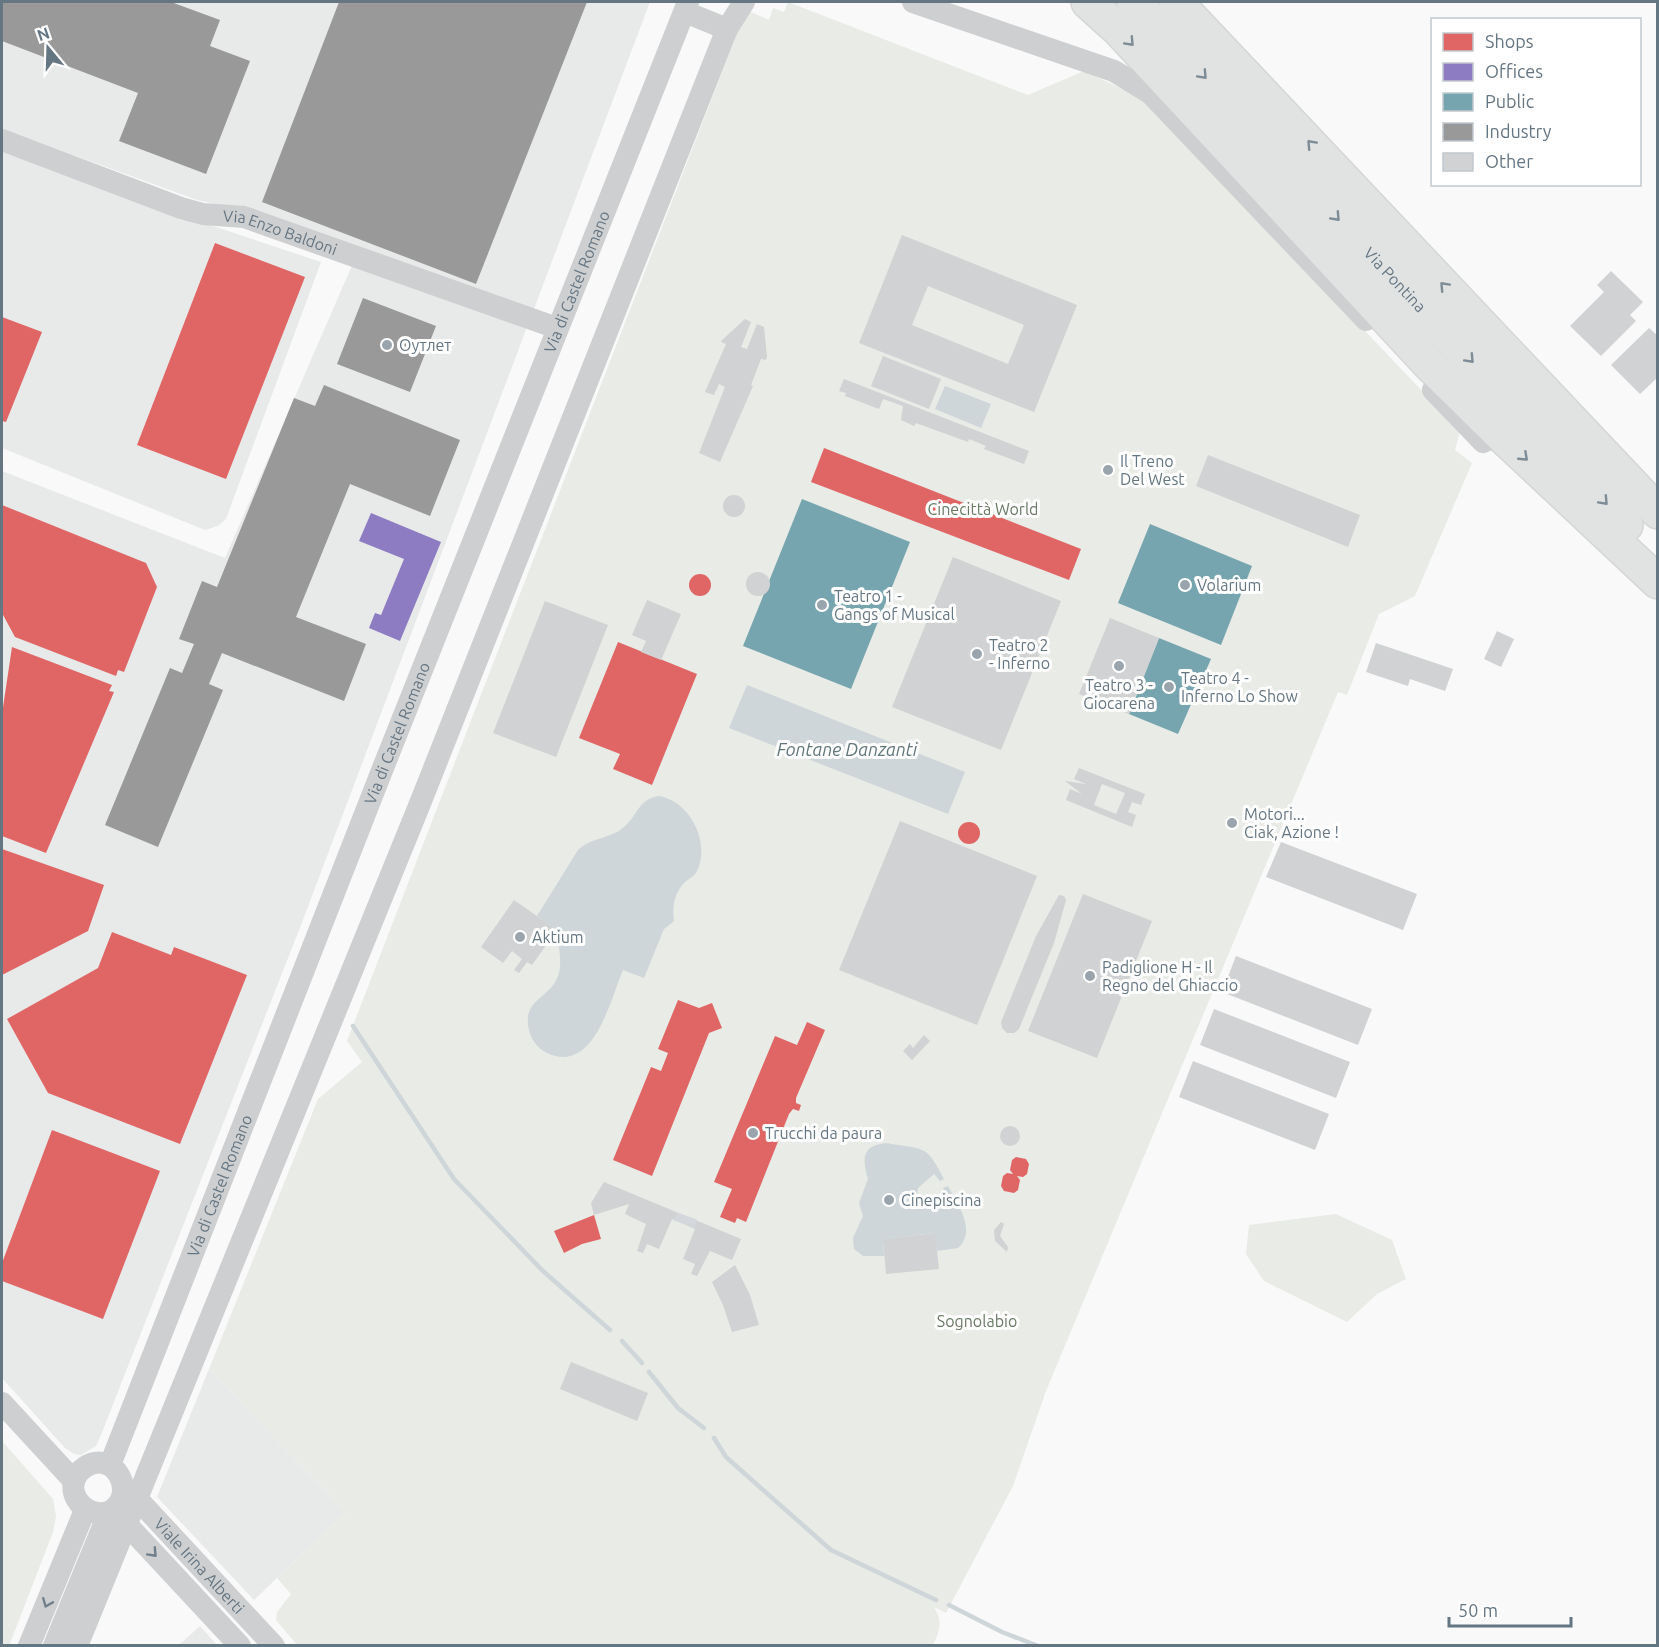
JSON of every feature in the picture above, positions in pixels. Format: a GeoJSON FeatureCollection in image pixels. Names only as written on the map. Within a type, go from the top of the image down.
{"type":"FeatureCollection","features":[{"type":"Feature","properties":{"kind":"highway"},"geometry":{"type":"LineString","coordinates":[[1088,2],[1118,29],[1430,365],[1500,435],[1631,554],[1658,582]]}},
{"type":"Feature","properties":{"kind":"highway","name":"Via Pontina"},"geometry":{"type":"LineString","coordinates":[[1134,2],[1658,558]]}},
{"type":"Feature","properties":{"kind":"highway","name":"Via Pontina"},"geometry":{"type":"LineString","coordinates":[[1176,2],[1658,512]]}},
{"type":"Feature","properties":{"kind":"highway"},"geometry":{"type":"LineString","coordinates":[[1201,2],[1251,81]]}},
{"type":"Feature","properties":{"kind":"street"},"geometry":{"type":"LineString","coordinates":[[77,1646],[86,1597],[122,1499],[131,1493],[419,806],[727,29],[744,2]]}},
{"type":"Feature","properties":{"kind":"street"},"geometry":{"type":"LineString","coordinates":[[913,2],[1114,71],[1150,93],[1483,442],[1500,435]]}},
{"type":"Feature","properties":{"kind":"street"},"geometry":{"type":"LineString","coordinates":[[686,7],[727,29]]}},
{"type":"Feature","properties":{"kind":"street","name":"Via di Castel Romano"},"geometry":{"type":"LineString","coordinates":[[110,1465],[557,328],[686,7]]}},
{"type":"Feature","properties":{"kind":"street","name":"Via Enzo Baldoni"},"geometry":{"type":"LineString","coordinates":[[2,140],[181,208],[203,213],[244,217],[557,328]]}},
{"type":"Feature","properties":{"kind":"street"},"geometry":{"type":"LineString","coordinates":[[2,1403],[74,1481]]}},
{"type":"Feature","properties":{"kind":"street"},"geometry":{"type":"LineString","coordinates":[[116,1516],[96,1514],[85,1510],[75,1497],[74,1481],[78,1473],[93,1464],[110,1465],[117,1470],[131,1493]]}},
{"type":"Feature","properties":{"kind":"street","name":"Viale Irina Alberti"},"geometry":{"type":"LineString","coordinates":[[131,1493],[274,1646]]}},
{"type":"Feature","properties":{"kind":"street"},"geometry":{"type":"LineString","coordinates":[[29,1646],[85,1510]]}},
{"type":"Feature","properties":{"kind":"street","name":"Viale Irina Alberti"},"geometry":{"type":"LineString","coordinates":[[116,1516],[240,1646]]}},
{"type":"Feature","properties":{"kind":"street"},"geometry":{"type":"LineString","coordinates":[[63,1564],[86,1597]]}},
{"type":"Feature","properties":{"kind":"street"},"geometry":{"type":"LineString","coordinates":[[54,1646],[86,1597]]}},
{"type":"Feature","properties":{"kind":"shaded area"},"geometry":{"type":"Polygon","coordinates":[[[2,2],[650,2],[301,925],[101,1435],[96,1446],[81,1455],[74,1454],[65,1448],[2,1378],[2,471],[225,558],[360,247],[273,216],[197,200],[2,129],[2,2]]]}},
{"type":"Feature","properties":{"kind":"shaded area"},"geometry":{"type":"Polygon","coordinates":[[[2,147],[180,215],[321,262],[226,519],[218,526],[205,530],[2,448],[2,147]]]}},
{"type":"Feature","properties":{"kind":"shaded area"},"geometry":{"type":"Polygon","coordinates":[[[209,1369],[346,1512],[254,1600],[157,1497],[209,1369]]]}},
{"type":"Feature","properties":{"kind":"shaded area"},"geometry":{"type":"Polygon","coordinates":[[[200,1626],[217,1645],[179,1645],[200,1626]]]}},
{"type":"Feature","properties":{"kind":"green space","name":"Cinecittà World"},"geometry":{"type":"Polygon","coordinates":[[[788,2],[1028,95],[1084,71],[1146,100],[1460,431],[1455,450],[1472,463],[1415,596],[1379,614],[1347,695],[1338,692],[1046,1391],[1013,1486],[946,1613],[934,1607],[939,1617],[939,1626],[933,1645],[297,1645],[276,1620],[277,1612],[291,1594],[277,1578],[346,1512],[209,1369],[318,1099],[362,1062],[347,1041],[746,10],[769,20],[773,8],[784,12],[788,2]]]}},
{"type":"Feature","properties":{"kind":"green space"},"geometry":{"type":"Polygon","coordinates":[[[1336,1214],[1392,1240],[1406,1279],[1377,1294],[1347,1322],[1264,1281],[1246,1254],[1249,1225],[1336,1214]]]}},
{"type":"Feature","properties":{"kind":"green space"},"geometry":{"type":"Polygon","coordinates":[[[2,1441],[53,1499],[56,1516],[53,1532],[9,1646],[2,1645],[2,1441]]]}},
{"type":"Feature","properties":{"kind":"water"},"geometry":{"type":"Polygon","coordinates":[[[945,386],[991,404],[981,428],[935,409],[945,386]]]}},
{"type":"Feature","properties":{"kind":"water","name":"Fontane Danzanti"},"geometry":{"type":"Polygon","coordinates":[[[747,685],[965,772],[948,814],[729,728],[747,685]]]}},
{"type":"Feature","properties":{"kind":"water"},"geometry":{"type":"Polygon","coordinates":[[[658,796],[669,799],[680,806],[695,825],[701,849],[696,873],[685,882],[676,895],[673,910],[674,921],[664,929],[644,978],[623,970],[606,1015],[588,1044],[577,1054],[563,1057],[547,1053],[536,1045],[529,1028],[528,1016],[534,1003],[555,983],[560,965],[560,953],[557,930],[537,916],[578,850],[619,831],[642,804],[658,796]]]}},
{"type":"Feature","properties":{"kind":"water","name":"Cinepiscina"},"geometry":{"type":"Polygon","coordinates":[[[886,1143],[922,1150],[933,1159],[944,1179],[940,1181],[934,1174],[918,1188],[917,1197],[922,1206],[945,1200],[947,1196],[943,1188],[948,1186],[966,1225],[964,1241],[958,1248],[937,1251],[934,1233],[883,1239],[884,1256],[863,1256],[854,1249],[853,1238],[863,1216],[859,1203],[868,1179],[865,1155],[872,1147],[886,1143]]]}},
{"type":"Feature","properties":{"kind":"building: Shops"},"geometry":{"type":"Polygon","coordinates":[[[215,243],[305,277],[226,479],[137,445],[215,243]]]}},
{"type":"Feature","properties":{"kind":"building: Shops"},"geometry":{"type":"Polygon","coordinates":[[[2,317],[42,332],[6,422],[2,421],[2,317]]]}},
{"type":"Feature","properties":{"kind":"building: Shops"},"geometry":{"type":"Polygon","coordinates":[[[824,448],[1081,549],[1069,580],[811,482],[824,448]]]}},
{"type":"Feature","properties":{"kind":"building: Shops"},"geometry":{"type":"Polygon","coordinates":[[[2,505],[146,563],[157,587],[124,672],[118,670],[116,676],[15,637],[2,613],[2,505]]]}},
{"type":"Feature","properties":{"kind":"building: Shops"},"geometry":{"type":"Polygon","coordinates":[[[700,574],[708,577],[711,585],[708,593],[700,596],[692,593],[689,585],[692,577],[700,574]]]}},
{"type":"Feature","properties":{"kind":"building: Shops"},"geometry":{"type":"Polygon","coordinates":[[[618,642],[697,674],[652,785],[613,769],[620,754],[579,738],[618,642]]]}},
{"type":"Feature","properties":{"kind":"building: Shops"},"geometry":{"type":"Polygon","coordinates":[[[12,647],[112,685],[109,691],[114,692],[46,853],[2,836],[2,714],[12,647]]]}},
{"type":"Feature","properties":{"kind":"building: Shops"},"geometry":{"type":"Polygon","coordinates":[[[969,822],[977,825],[980,833],[977,841],[969,844],[961,841],[958,833],[961,825],[969,822]]]}},
{"type":"Feature","properties":{"kind":"building: Shops"},"geometry":{"type":"Polygon","coordinates":[[[2,849],[104,885],[88,931],[2,975],[2,849]]]}},
{"type":"Feature","properties":{"kind":"building: Shops"},"geometry":{"type":"Polygon","coordinates":[[[112,932],[171,955],[174,947],[247,975],[180,1144],[48,1093],[7,1019],[98,968],[112,932]]]}},
{"type":"Feature","properties":{"kind":"building: Shops"},"geometry":{"type":"Polygon","coordinates":[[[678,1000],[699,1008],[712,1003],[722,1028],[709,1033],[652,1176],[613,1160],[651,1067],[661,1071],[668,1053],[658,1049],[678,1000]]]}},
{"type":"Feature","properties":{"kind":"building: Shops"},"geometry":{"type":"Polygon","coordinates":[[[807,1022],[825,1030],[796,1098],[796,1103],[801,1105],[799,1111],[793,1109],[789,1114],[746,1222],[737,1218],[735,1223],[720,1217],[732,1189],[714,1182],[775,1036],[797,1045],[807,1022]]]}},
{"type":"Feature","properties":{"kind":"building: Shops"},"geometry":{"type":"Polygon","coordinates":[[[52,1130],[160,1171],[103,1319],[2,1281],[2,1263],[52,1130]]]}},
{"type":"Feature","properties":{"kind":"building: Shops"},"geometry":{"type":"Polygon","coordinates":[[[1016,1157],[1026,1159],[1029,1164],[1027,1174],[1023,1177],[1017,1176],[1020,1180],[1018,1190],[1014,1193],[1004,1191],[1001,1186],[1003,1176],[1007,1173],[1013,1174],[1010,1170],[1012,1160],[1016,1157]]]}},
{"type":"Feature","properties":{"kind":"building: Shops"},"geometry":{"type":"Polygon","coordinates":[[[594,1215],[601,1239],[582,1244],[564,1253],[554,1231],[594,1215]]]}},
{"type":"Feature","properties":{"kind":"building: Offices"},"geometry":{"type":"Polygon","coordinates":[[[371,513],[441,542],[400,641],[369,628],[375,613],[381,615],[404,559],[359,541],[371,513]]]}},
{"type":"Feature","properties":{"kind":"building: Public","name":"Teatro 1 - Gangs of Musical"},"geometry":{"type":"Polygon","coordinates":[[[802,499],[910,542],[851,689],[743,646],[802,499]]]}},
{"type":"Feature","properties":{"kind":"building: Public","name":"Volarium"},"geometry":{"type":"Polygon","coordinates":[[[1150,524],[1252,566],[1221,645],[1118,603],[1150,524]]]}},
{"type":"Feature","properties":{"kind":"building: Public","name":"Teatro 4 - Inferno Lo Show"},"geometry":{"type":"Polygon","coordinates":[[[1159,638],[1211,659],[1178,734],[1129,714],[1159,638]]]}},
{"type":"Feature","properties":{"kind":"building: Industry"},"geometry":{"type":"Polygon","coordinates":[[[2,2],[171,2],[220,20],[210,46],[250,61],[206,174],[119,141],[138,93],[2,41],[2,2]]]}},
{"type":"Feature","properties":{"kind":"building: Industry"},"geometry":{"type":"Polygon","coordinates":[[[339,2],[587,2],[476,284],[262,202],[339,2]]]}},
{"type":"Feature","properties":{"kind":"building: Industry","name":"Оутлет"},"geometry":{"type":"Polygon","coordinates":[[[363,298],[436,326],[410,392],[337,364],[363,298]]]}},
{"type":"Feature","properties":{"kind":"building: Industry"},"geometry":{"type":"Polygon","coordinates":[[[324,385],[460,440],[430,516],[350,484],[296,617],[366,644],[344,701],[222,653],[209,684],[223,690],[158,847],[105,825],[170,668],[182,673],[194,644],[179,639],[202,581],[217,587],[294,398],[315,406],[324,385]]]}},
{"type":"Feature","properties":{"kind":"building: Other"},"geometry":{"type":"Polygon","coordinates":[[[902,235],[1077,305],[1034,412],[859,343],[902,235]],[[928,286],[912,325],[1008,364],[1024,325],[928,286]]]}},
{"type":"Feature","properties":{"kind":"building: Other"},"geometry":{"type":"Polygon","coordinates":[[[1611,271],[1643,302],[1630,315],[1636,321],[1601,356],[1570,326],[1604,292],[1597,285],[1611,271]]]}},
{"type":"Feature","properties":{"kind":"building: Other"},"geometry":{"type":"Polygon","coordinates":[[[745,319],[751,322],[741,347],[747,349],[757,324],[764,327],[767,357],[766,360],[761,359],[751,385],[753,386],[720,462],[699,453],[725,387],[719,384],[714,395],[705,392],[726,344],[721,342],[722,340],[745,319]]]}},
{"type":"Feature","properties":{"kind":"building: Other"},"geometry":{"type":"Polygon","coordinates":[[[1649,328],[1658,336],[1658,377],[1640,394],[1611,365],[1649,328]]]}},
{"type":"Feature","properties":{"kind":"building: Other"},"geometry":{"type":"Polygon","coordinates":[[[883,356],[941,379],[929,409],[871,386],[883,356]]]}},
{"type":"Feature","properties":{"kind":"building: Other"},"geometry":{"type":"Polygon","coordinates":[[[844,379],[1029,451],[1024,464],[984,449],[986,446],[969,439],[968,442],[916,423],[914,426],[901,420],[903,406],[883,399],[879,409],[845,396],[846,393],[839,391],[844,379]]]}},
{"type":"Feature","properties":{"kind":"building: Other"},"geometry":{"type":"Polygon","coordinates":[[[1208,455],[1360,515],[1348,547],[1196,486],[1208,455]]]}},
{"type":"Feature","properties":{"kind":"building: Other"},"geometry":{"type":"Polygon","coordinates":[[[730,495],[738,495],[745,502],[745,510],[738,517],[730,517],[723,510],[723,502],[730,495]]]}},
{"type":"Feature","properties":{"kind":"building: Other","name":"Teatro 2 - Inferno"},"geometry":{"type":"Polygon","coordinates":[[[953,557],[1061,601],[1001,750],[892,707],[953,557]]]}},
{"type":"Feature","properties":{"kind":"building: Other"},"geometry":{"type":"Polygon","coordinates":[[[758,572],[767,575],[770,584],[767,593],[758,596],[749,593],[746,584],[749,575],[758,572]]]}},
{"type":"Feature","properties":{"kind":"building: Other"},"geometry":{"type":"Polygon","coordinates":[[[647,600],[681,614],[661,660],[641,652],[646,641],[632,635],[647,600]]]}},
{"type":"Feature","properties":{"kind":"building: Other"},"geometry":{"type":"Polygon","coordinates":[[[545,601],[608,625],[556,757],[493,733],[545,601]]]}},
{"type":"Feature","properties":{"kind":"building: Other","name":"Teatro 3 - Giocarena"},"geometry":{"type":"Polygon","coordinates":[[[1110,618],[1159,638],[1129,714],[1079,694],[1110,618]]]}},
{"type":"Feature","properties":{"kind":"building: Other"},"geometry":{"type":"Polygon","coordinates":[[[1497,631],[1514,639],[1501,667],[1484,659],[1497,631]]]}},
{"type":"Feature","properties":{"kind":"building: Other"},"geometry":{"type":"Polygon","coordinates":[[[1376,643],[1453,669],[1445,691],[1410,679],[1408,686],[1366,672],[1376,643]]]}},
{"type":"Feature","properties":{"kind":"building: Other"},"geometry":{"type":"Polygon","coordinates":[[[1079,768],[1145,794],[1141,805],[1132,802],[1128,812],[1136,815],[1132,827],[1066,800],[1070,789],[1082,794],[1065,781],[1086,784],[1074,779],[1079,768]],[[1102,784],[1094,805],[1116,814],[1125,793],[1102,784]]]}},
{"type":"Feature","properties":{"kind":"building: Other"},"geometry":{"type":"Polygon","coordinates":[[[900,821],[1037,876],[977,1025],[839,970],[900,821]]]}},
{"type":"Feature","properties":{"kind":"building: Other"},"geometry":{"type":"Polygon","coordinates":[[[1281,842],[1417,894],[1403,930],[1266,877],[1281,842]]]}},
{"type":"Feature","properties":{"kind":"building: Other","name":"Padiglione H - Il Regno del Ghiaccio"},"geometry":{"type":"Polygon","coordinates":[[[1083,894],[1152,921],[1097,1058],[1028,1031],[1083,894]]]}},
{"type":"Feature","properties":{"kind":"building: Other"},"geometry":{"type":"Polygon","coordinates":[[[1059,895],[1064,896],[1066,900],[1054,943],[1019,1029],[1014,1033],[1007,1033],[1002,1028],[1001,1022],[1036,936],[1059,895]]]}},
{"type":"Feature","properties":{"kind":"building: Other","name":"Aktium"},"geometry":{"type":"Polygon","coordinates":[[[514,900],[557,930],[532,965],[527,962],[519,973],[514,970],[522,959],[512,951],[503,963],[481,947],[514,900]]]}},
{"type":"Feature","properties":{"kind":"building: Other"},"geometry":{"type":"Polygon","coordinates":[[[1236,956],[1372,1009],[1358,1045],[1222,992],[1236,956]]]}},
{"type":"Feature","properties":{"kind":"building: Other"},"geometry":{"type":"Polygon","coordinates":[[[1214,1009],[1350,1062],[1336,1098],[1200,1045],[1214,1009]]]}},
{"type":"Feature","properties":{"kind":"building: Other"},"geometry":{"type":"Polygon","coordinates":[[[924,1035],[930,1041],[912,1060],[903,1051],[910,1044],[913,1048],[924,1035]]]}},
{"type":"Feature","properties":{"kind":"building: Other"},"geometry":{"type":"Polygon","coordinates":[[[1193,1061],[1329,1114],[1315,1150],[1179,1097],[1193,1061]]]}},
{"type":"Feature","properties":{"kind":"building: Other"},"geometry":{"type":"Polygon","coordinates":[[[1010,1126],[1017,1129],[1020,1136],[1017,1143],[1010,1146],[1003,1143],[1000,1136],[1003,1129],[1010,1126]]]}},
{"type":"Feature","properties":{"kind":"building: Other"},"geometry":{"type":"Polygon","coordinates":[[[604,1182],[741,1239],[732,1260],[710,1251],[697,1276],[691,1274],[695,1264],[683,1259],[695,1229],[672,1219],[659,1249],[647,1244],[643,1253],[637,1251],[646,1224],[625,1214],[629,1204],[594,1215],[591,1203],[604,1182]]]}},
{"type":"Feature","properties":{"kind":"building: Other"},"geometry":{"type":"Polygon","coordinates":[[[1001,1222],[1004,1224],[1000,1236],[1008,1247],[1007,1252],[995,1241],[994,1230],[1001,1222]]]}},
{"type":"Feature","properties":{"kind":"building: Other"},"geometry":{"type":"Polygon","coordinates":[[[935,1233],[939,1269],[886,1274],[883,1239],[935,1233]]]}},
{"type":"Feature","properties":{"kind":"building: Other"},"geometry":{"type":"Polygon","coordinates":[[[735,1265],[750,1295],[759,1325],[732,1332],[712,1282],[735,1265]]]}},
{"type":"Feature","properties":{"kind":"building: Other"},"geometry":{"type":"Polygon","coordinates":[[[571,1362],[648,1393],[637,1421],[560,1389],[571,1362]]]}},
{"type":"Feature","properties":{"kind":"waterway"},"geometry":{"type":"LineString","coordinates":[[353,1026],[454,1179],[543,1271],[610,1330]]}},
{"type":"Feature","properties":{"kind":"waterway"},"geometry":{"type":"LineString","coordinates":[[622,1341],[642,1363]]}},
{"type":"Feature","properties":{"kind":"waterway"},"geometry":{"type":"LineString","coordinates":[[649,1372],[678,1408],[704,1428]]}},
{"type":"Feature","properties":{"kind":"waterway"},"geometry":{"type":"LineString","coordinates":[[714,1438],[726,1457],[831,1550],[936,1600]]}},
{"type":"Feature","properties":{"kind":"waterway"},"geometry":{"type":"LineString","coordinates":[[949,1605],[1002,1632],[1038,1646]]}},
{"type":"Feature","properties":{"kind":"tunnel"},"geometry":{"type":"LineString","coordinates":[[684,1224],[687,1216]]}},
{"type":"Feature","properties":{"kind":"place","name":"Оутлет"},"geometry":{"type":"Point","coordinates":[387,345]}},
{"type":"Feature","properties":{"kind":"place","name":"Il Treno Del West"},"geometry":{"type":"Point","coordinates":[1108,470]}},
{"type":"Feature","properties":{"kind":"place","name":"Volarium"},"geometry":{"type":"Point","coordinates":[1185,585]}},
{"type":"Feature","properties":{"kind":"place","name":"Teatro 1 - Gangs of Musical"},"geometry":{"type":"Point","coordinates":[822,605]}},
{"type":"Feature","properties":{"kind":"place","name":"Teatro 2 - Inferno"},"geometry":{"type":"Point","coordinates":[977,654]}},
{"type":"Feature","properties":{"kind":"place","name":"Teatro 3 - Giocarena"},"geometry":{"type":"Point","coordinates":[1119,666]}},
{"type":"Feature","properties":{"kind":"place","name":"Teatro 4 - Inferno Lo Show"},"geometry":{"type":"Point","coordinates":[1169,687]}},
{"type":"Feature","properties":{"kind":"place","name":"Motori... Ciak, Azione !"},"geometry":{"type":"Point","coordinates":[1232,823]}},
{"type":"Feature","properties":{"kind":"place","name":"Aktium"},"geometry":{"type":"Point","coordinates":[520,937]}},
{"type":"Feature","properties":{"kind":"place","name":"Padiglione H - Il Regno del Ghiaccio"},"geometry":{"type":"Point","coordinates":[1090,976]}},
{"type":"Feature","properties":{"kind":"place","name":"Trucchi da paura"},"geometry":{"type":"Point","coordinates":[753,1133]}},
{"type":"Feature","properties":{"kind":"place","name":"Cinepiscina"},"geometry":{"type":"Point","coordinates":[889,1200]}},
{"type":"Feature","properties":{"kind":"park label","name":"Sognolabio"},"geometry":{"type":"Point","coordinates":[977,1321]}}]}
